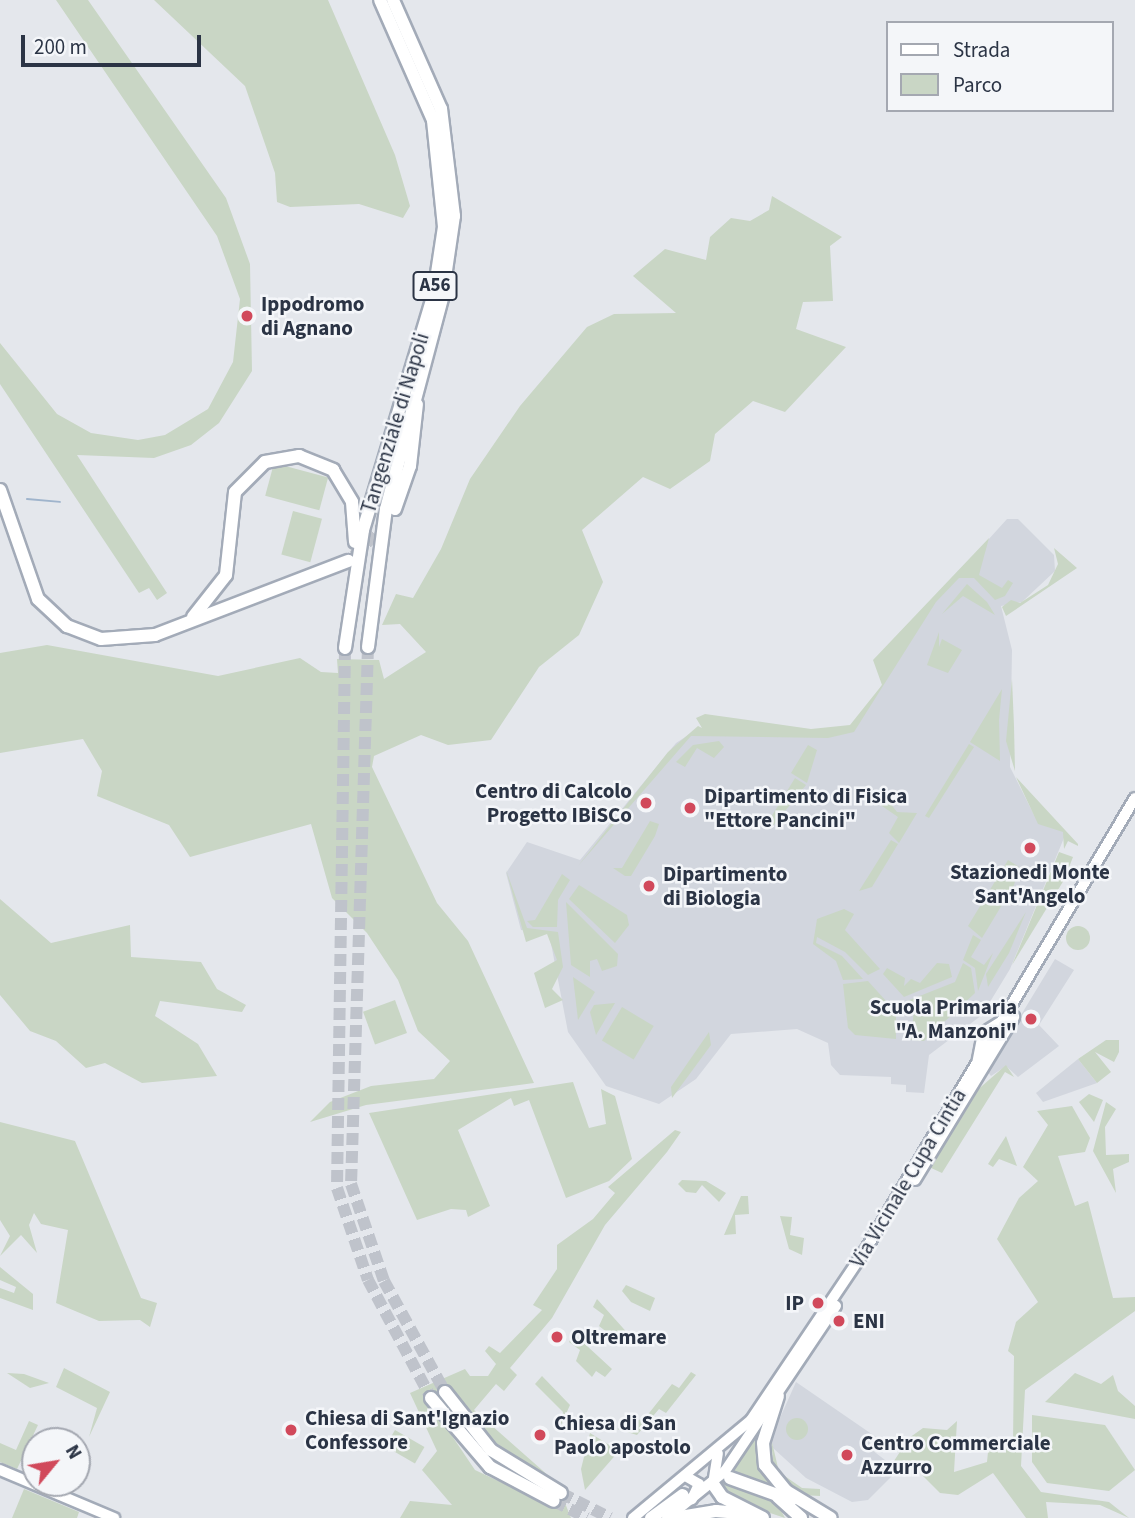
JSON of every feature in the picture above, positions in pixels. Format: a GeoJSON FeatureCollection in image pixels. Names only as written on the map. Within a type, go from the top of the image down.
{"type":"FeatureCollection","features":[{"type":"Feature","properties":{"kind":"highway","name":"Tangenziale di Napoli"},"geometry":{"type":"LineString","coordinates":[[345,648],[354,574],[434,293],[444,227],[433,120],[380,0]]}},
{"type":"Feature","properties":{"kind":"highway","name":"Tangenziale di Napoli"},"geometry":{"type":"LineString","coordinates":[[368,647],[386,509],[449,266],[454,177],[435,91],[393,0]]}},
{"type":"Feature","properties":{"kind":"highway"},"geometry":{"type":"LineString","coordinates":[[395,509],[411,466],[419,379]]}},
{"type":"Feature","properties":{"kind":"highway"},"geometry":{"type":"LineString","coordinates":[[190,621],[226,575],[235,492],[259,465],[299,456],[333,470],[352,502],[354,574]]}},
{"type":"Feature","properties":{"kind":"highway"},"geometry":{"type":"LineString","coordinates":[[0,490],[33,590],[67,626],[122,640],[190,621],[348,561]]}},
{"type":"Feature","properties":{"kind":"highway"},"geometry":{"type":"LineString","coordinates":[[431,1398],[482,1459],[558,1497],[491,1450],[446,1392]]}},
{"type":"Feature","properties":{"kind":"highway"},"geometry":{"type":"LineString","coordinates":[[778,1396],[764,1460],[775,1482],[831,1518]]}},
{"type":"Feature","properties":{"kind":"highway"},"geometry":{"type":"LineString","coordinates":[[730,1478],[804,1503]]}},
{"type":"Feature","properties":{"kind":"highway"},"geometry":{"type":"LineString","coordinates":[[713,1484],[758,1516]]}},
{"type":"Feature","properties":{"kind":"highway"},"geometry":{"type":"LineString","coordinates":[[775,1494],[801,1518]]}},
{"type":"Feature","properties":{"kind":"highway"},"geometry":{"type":"LineString","coordinates":[[651,1518],[684,1501]]}},
{"type":"Feature","properties":{"kind":"highway"},"geometry":{"type":"LineString","coordinates":[[674,1518],[716,1511],[758,1516]]}},
{"type":"Feature","properties":{"kind":"main road","name":"Via Vicinale Cupa Cintia"},"geometry":{"type":"LineString","coordinates":[[667,1518],[684,1501],[713,1484],[778,1396],[1002,1026],[1135,798]]}},
{"type":"Feature","properties":{"kind":"main road","name":"Via Vicinale Cupa Cintia"},"geometry":{"type":"LineString","coordinates":[[633,1518],[687,1477],[751,1420],[844,1283],[977,1064],[983,1033],[1002,1026],[1135,815]]}},
{"type":"Feature","properties":{"kind":"main road"},"geometry":{"type":"LineString","coordinates":[[713,1484],[722,1447]]}},
{"type":"Feature","properties":{"kind":"main road"},"geometry":{"type":"LineString","coordinates":[[0,1470],[114,1518]]}},
{"type":"Feature","properties":{"kind":"main road"},"geometry":{"type":"LineString","coordinates":[[684,1501],[698,1488],[687,1477]]}},
{"type":"Feature","properties":{"kind":"shaded area"},"geometry":{"type":"Polygon","coordinates":[[[1007,519],[1018,519],[1054,555],[1055,571],[1022,602],[1001,606],[1012,650],[1010,767],[1034,815],[1066,833],[1010,969],[982,1015],[929,1055],[924,1093],[906,1092],[906,1085],[891,1084],[891,1077],[840,1075],[831,1065],[828,1043],[797,1029],[731,1034],[696,1079],[659,1104],[606,1086],[568,1032],[549,933],[521,930],[506,873],[527,842],[580,860],[676,743],[696,730],[769,734],[850,726],[868,708],[931,603],[1007,519]]]}},
{"type":"Feature","properties":{"kind":"shaded area","name":"Scuola Primaria \"A. Manzoni\""},"geometry":{"type":"Polygon","coordinates":[[[1055,959],[1074,970],[1039,1025],[1059,1046],[1018,1077],[1006,1066],[991,1076],[987,1071],[1055,959]]]}},
{"type":"Feature","properties":{"kind":"shaded area","name":"Scuola Primaria \"A. Manzoni\""},"geometry":{"type":"Polygon","coordinates":[[[1078,1059],[1097,1083],[1043,1102],[1036,1093],[1078,1059]]]}},
{"type":"Feature","properties":{"kind":"shaded area","name":"Centro Commerciale Azzurro"},"geometry":{"type":"Polygon","coordinates":[[[796,1382],[876,1437],[872,1450],[898,1470],[868,1500],[852,1502],[806,1478],[773,1448],[771,1438],[796,1382]]]}},
{"type":"Feature","properties":{"kind":"green space","name":"Ippodromo di Agnano"},"geometry":{"type":"Polygon","coordinates":[[[56,0],[88,0],[226,198],[250,264],[252,371],[219,423],[191,445],[154,458],[77,455],[167,593],[157,600],[149,588],[139,593],[0,384],[0,343],[57,414],[91,433],[138,440],[165,435],[208,409],[233,362],[240,299],[217,236],[56,0]]]}},
{"type":"Feature","properties":{"kind":"green space"},"geometry":{"type":"Polygon","coordinates":[[[154,0],[328,0],[395,155],[410,206],[403,218],[359,204],[290,207],[277,202],[275,173],[245,86],[154,0]]]}},
{"type":"Feature","properties":{"kind":"green space"},"geometry":{"type":"Polygon","coordinates":[[[772,196],[842,237],[830,246],[833,301],[803,302],[796,329],[846,347],[785,412],[753,401],[715,434],[710,461],[670,489],[643,477],[582,530],[603,582],[579,635],[539,667],[491,740],[448,745],[421,735],[374,756],[372,767],[437,903],[468,941],[534,1083],[366,1105],[310,1122],[330,1102],[371,1086],[434,1079],[450,1061],[418,1031],[398,980],[367,933],[332,898],[311,824],[190,857],[169,825],[97,796],[102,771],[83,739],[0,753],[0,653],[47,645],[218,676],[300,658],[321,672],[338,673],[337,659],[379,660],[384,679],[426,652],[400,624],[382,625],[396,594],[413,598],[441,549],[470,479],[520,406],[587,327],[614,314],[676,313],[633,276],[665,249],[706,260],[710,237],[731,218],[750,221],[769,210],[772,196]]]}},
{"type":"Feature","properties":{"kind":"green space"},"geometry":{"type":"Polygon","coordinates":[[[274,463],[328,477],[319,510],[265,496],[274,463]]]}},
{"type":"Feature","properties":{"kind":"green space"},"geometry":{"type":"Polygon","coordinates":[[[293,511],[322,519],[310,562],[281,554],[293,511]]]}},
{"type":"Feature","properties":{"kind":"green space"},"geometry":{"type":"Polygon","coordinates":[[[989,538],[979,575],[1002,588],[1008,580],[1013,583],[1005,596],[995,600],[974,578],[959,578],[936,602],[854,732],[828,738],[691,736],[578,866],[668,752],[698,726],[702,728],[696,718],[705,714],[811,729],[850,725],[882,685],[873,660],[989,538]]]}},
{"type":"Feature","properties":{"kind":"green space"},"geometry":{"type":"Polygon","coordinates":[[[1054,548],[1077,568],[1006,616],[1002,607],[1011,600],[1020,603],[1048,585],[1058,564],[1054,548]]]}},
{"type":"Feature","properties":{"kind":"green space"},"geometry":{"type":"Polygon","coordinates":[[[967,584],[987,602],[995,615],[963,596],[942,614],[967,584]]]}},
{"type":"Feature","properties":{"kind":"green space"},"geometry":{"type":"Polygon","coordinates":[[[939,632],[939,647],[942,639],[962,650],[948,673],[927,665],[939,632]]]}},
{"type":"Feature","properties":{"kind":"green space"},"geometry":{"type":"Polygon","coordinates":[[[1012,679],[1014,726],[1015,771],[1006,741],[1012,679]]]}},
{"type":"Feature","properties":{"kind":"green space"},"geometry":{"type":"Polygon","coordinates":[[[1002,689],[999,720],[1000,761],[970,742],[1002,689]]]}},
{"type":"Feature","properties":{"kind":"green space"},"geometry":{"type":"Polygon","coordinates":[[[719,741],[724,747],[714,758],[697,748],[685,767],[676,762],[693,745],[719,741]]]}},
{"type":"Feature","properties":{"kind":"green space"},"geometry":{"type":"Polygon","coordinates":[[[969,744],[974,747],[929,818],[925,816],[969,744]]]}},
{"type":"Feature","properties":{"kind":"green space"},"geometry":{"type":"Polygon","coordinates":[[[808,745],[817,750],[807,783],[791,773],[808,745]]]}},
{"type":"Feature","properties":{"kind":"green space"},"geometry":{"type":"Polygon","coordinates":[[[1016,777],[1078,846],[1068,841],[1064,849],[1063,832],[1038,824],[1016,777]]]}},
{"type":"Feature","properties":{"kind":"green space"},"geometry":{"type":"Polygon","coordinates":[[[795,778],[806,785],[773,826],[768,822],[795,778]]]}},
{"type":"Feature","properties":{"kind":"green space"},"geometry":{"type":"Polygon","coordinates":[[[883,794],[897,812],[917,813],[899,843],[889,833],[898,817],[879,804],[883,794]]]}},
{"type":"Feature","properties":{"kind":"green space"},"geometry":{"type":"Polygon","coordinates":[[[650,821],[659,824],[655,836],[631,876],[625,876],[613,868],[622,868],[650,821]]]}},
{"type":"Feature","properties":{"kind":"green space"},"geometry":{"type":"Polygon","coordinates":[[[891,840],[898,844],[872,887],[859,891],[891,840]]]}},
{"type":"Feature","properties":{"kind":"green space"},"geometry":{"type":"Polygon","coordinates":[[[1059,852],[1073,857],[1064,880],[1012,965],[1059,852]]]}},
{"type":"Feature","properties":{"kind":"green space"},"geometry":{"type":"Polygon","coordinates":[[[1008,860],[1019,867],[1014,885],[982,938],[968,926],[1008,860]]]}},
{"type":"Feature","properties":{"kind":"green space"},"geometry":{"type":"Polygon","coordinates":[[[506,870],[527,928],[558,932],[563,967],[552,989],[563,1000],[545,1008],[534,973],[557,960],[547,934],[526,942],[506,870]]]}},
{"type":"Feature","properties":{"kind":"green space"},"geometry":{"type":"Polygon","coordinates":[[[562,874],[570,880],[558,900],[557,927],[533,927],[527,921],[535,920],[562,874]]]}},
{"type":"Feature","properties":{"kind":"green space"},"geometry":{"type":"Polygon","coordinates":[[[579,885],[627,915],[629,925],[615,943],[569,899],[579,885]]]}},
{"type":"Feature","properties":{"kind":"green space"},"geometry":{"type":"Polygon","coordinates":[[[0,899],[51,943],[130,925],[131,957],[201,962],[217,989],[246,1005],[242,1012],[160,1001],[155,1016],[198,1044],[217,1076],[142,1083],[105,1063],[86,1068],[56,1041],[30,1031],[0,995],[0,899]]]}},
{"type":"Feature","properties":{"kind":"green space"},"geometry":{"type":"Polygon","coordinates":[[[566,902],[618,954],[617,966],[602,971],[597,959],[590,961],[590,977],[571,965],[566,902]]]}},
{"type":"Feature","properties":{"kind":"green space"},"geometry":{"type":"Polygon","coordinates":[[[844,909],[854,914],[845,930],[880,969],[868,975],[845,952],[817,937],[816,943],[842,956],[863,979],[843,980],[836,961],[813,944],[817,919],[844,909]]]}},
{"type":"Feature","properties":{"kind":"green space"},"geometry":{"type":"Polygon","coordinates":[[[1026,912],[1009,953],[988,987],[986,974],[1026,912]]]}},
{"type":"Feature","properties":{"kind":"green space"},"geometry":{"type":"Polygon","coordinates":[[[1078,926],[1089,933],[1090,938],[1083,949],[1078,950],[1067,943],[1066,938],[1073,927],[1078,926]]]}},
{"type":"Feature","properties":{"kind":"green space"},"geometry":{"type":"Polygon","coordinates":[[[973,935],[981,940],[971,957],[984,965],[993,953],[978,991],[975,968],[963,960],[973,935]]]}},
{"type":"Feature","properties":{"kind":"green space"},"geometry":{"type":"Polygon","coordinates":[[[937,963],[949,964],[952,977],[904,997],[883,974],[887,968],[905,978],[904,986],[911,979],[920,983],[937,963]]]}},
{"type":"Feature","properties":{"kind":"green space"},"geometry":{"type":"Polygon","coordinates":[[[963,963],[971,968],[975,993],[924,1041],[911,1040],[914,1009],[907,1001],[955,982],[963,963]]]}},
{"type":"Feature","properties":{"kind":"green space"},"geometry":{"type":"Polygon","coordinates":[[[573,977],[595,992],[578,1020],[573,977]]]}},
{"type":"Feature","properties":{"kind":"green space"},"geometry":{"type":"Polygon","coordinates":[[[868,981],[896,1012],[896,1039],[855,1035],[848,1028],[843,984],[868,981]]]}},
{"type":"Feature","properties":{"kind":"green space"},"geometry":{"type":"Polygon","coordinates":[[[395,1000],[407,1033],[375,1045],[363,1012],[395,1000]]]}},
{"type":"Feature","properties":{"kind":"green space"},"geometry":{"type":"Polygon","coordinates":[[[615,1003],[596,1035],[590,1012],[594,1005],[615,1003]]]}},
{"type":"Feature","properties":{"kind":"green space"},"geometry":{"type":"Polygon","coordinates":[[[622,1007],[654,1026],[634,1059],[602,1040],[622,1007]]]}},
{"type":"Feature","properties":{"kind":"green space"},"geometry":{"type":"Polygon","coordinates":[[[709,1032],[711,1045],[672,1098],[671,1087],[709,1032]]]}},
{"type":"Feature","properties":{"kind":"green space"},"geometry":{"type":"Polygon","coordinates":[[[1106,1040],[1119,1040],[1119,1052],[1114,1062],[1095,1052],[1111,1072],[1097,1083],[1078,1059],[1106,1040]]]}},
{"type":"Feature","properties":{"kind":"green space"},"geometry":{"type":"Polygon","coordinates":[[[1006,1065],[1014,1077],[1005,1072],[942,1173],[929,1167],[974,1093],[1006,1065]]]}},
{"type":"Feature","properties":{"kind":"green space"},"geometry":{"type":"Polygon","coordinates":[[[573,1082],[589,1128],[606,1124],[601,1089],[615,1096],[632,1159],[609,1181],[566,1198],[529,1100],[514,1106],[511,1098],[458,1130],[490,1206],[468,1217],[466,1210],[451,1209],[417,1220],[369,1113],[573,1082]]]}},
{"type":"Feature","properties":{"kind":"green space"},"geometry":{"type":"Polygon","coordinates":[[[1089,1094],[1103,1100],[1094,1122],[1079,1102],[1089,1094]]]}},
{"type":"Feature","properties":{"kind":"green space"},"geometry":{"type":"Polygon","coordinates":[[[1106,1102],[1116,1109],[1105,1127],[1106,1155],[1129,1154],[1129,1162],[1113,1169],[1116,1193],[1093,1151],[1106,1102]]]}},
{"type":"Feature","properties":{"kind":"green space"},"geometry":{"type":"Polygon","coordinates":[[[1072,1106],[1090,1138],[1085,1152],[1058,1156],[1075,1206],[1088,1201],[1113,1298],[1135,1297],[1135,1311],[1025,1390],[1021,1466],[1041,1492],[1109,1502],[1129,1518],[1100,1505],[1046,1502],[1048,1518],[1026,1518],[993,1473],[958,1495],[940,1493],[907,1460],[899,1470],[892,1464],[909,1438],[923,1428],[947,1430],[957,1421],[954,1472],[987,1462],[988,1452],[1013,1442],[1014,1356],[1008,1351],[1016,1322],[1038,1302],[997,1239],[1019,1198],[1038,1181],[1023,1167],[1048,1125],[1037,1111],[1072,1106]]]}},
{"type":"Feature","properties":{"kind":"green space"},"geometry":{"type":"Polygon","coordinates":[[[0,1122],[75,1141],[141,1298],[157,1303],[150,1327],[140,1320],[99,1321],[56,1303],[68,1230],[41,1224],[34,1213],[29,1225],[37,1253],[21,1235],[0,1256],[10,1236],[0,1220],[0,1122]]]}},
{"type":"Feature","properties":{"kind":"green space"},"geometry":{"type":"Polygon","coordinates":[[[675,1130],[681,1132],[605,1225],[552,1318],[510,1368],[517,1375],[504,1391],[496,1384],[474,1410],[559,1485],[497,1447],[446,1387],[439,1396],[425,1396],[475,1470],[551,1506],[561,1493],[571,1518],[400,1518],[410,1501],[452,1505],[422,1470],[437,1451],[410,1393],[465,1369],[470,1376],[488,1376],[496,1364],[485,1351],[489,1346],[500,1353],[542,1310],[533,1305],[557,1269],[557,1245],[593,1219],[615,1193],[608,1187],[675,1130]]]}},
{"type":"Feature","properties":{"kind":"green space"},"geometry":{"type":"Polygon","coordinates":[[[1006,1136],[1017,1166],[999,1159],[993,1167],[988,1164],[1006,1136]]]}},
{"type":"Feature","properties":{"kind":"green space"},"geometry":{"type":"Polygon","coordinates":[[[682,1180],[706,1181],[726,1193],[719,1202],[702,1185],[696,1193],[686,1192],[678,1184],[682,1180]]]}},
{"type":"Feature","properties":{"kind":"green space"},"geometry":{"type":"Polygon","coordinates":[[[741,1196],[748,1196],[749,1214],[735,1215],[736,1234],[724,1235],[741,1196]]]}},
{"type":"Feature","properties":{"kind":"green space"},"geometry":{"type":"Polygon","coordinates":[[[780,1216],[792,1217],[790,1235],[804,1238],[802,1255],[789,1249],[780,1216]]]}},
{"type":"Feature","properties":{"kind":"green space"},"geometry":{"type":"Polygon","coordinates":[[[0,1267],[33,1294],[33,1310],[0,1298],[0,1288],[14,1293],[16,1287],[0,1280],[0,1267]]]}},
{"type":"Feature","properties":{"kind":"green space"},"geometry":{"type":"Polygon","coordinates":[[[626,1285],[655,1298],[650,1311],[631,1302],[622,1291],[626,1285]]]}},
{"type":"Feature","properties":{"kind":"green space"},"geometry":{"type":"Polygon","coordinates":[[[597,1299],[631,1337],[626,1347],[599,1326],[604,1315],[593,1307],[597,1299]]]}},
{"type":"Feature","properties":{"kind":"green space"},"geometry":{"type":"Polygon","coordinates":[[[574,1334],[612,1369],[605,1377],[596,1371],[592,1377],[576,1361],[580,1350],[569,1342],[574,1334]]]}},
{"type":"Feature","properties":{"kind":"green space"},"geometry":{"type":"Polygon","coordinates":[[[64,1368],[110,1392],[91,1433],[97,1408],[56,1387],[64,1368]]]}},
{"type":"Feature","properties":{"kind":"green space"},"geometry":{"type":"Polygon","coordinates":[[[691,1372],[696,1375],[666,1413],[659,1409],[637,1435],[617,1429],[646,1417],[672,1384],[679,1388],[691,1372]]]}},
{"type":"Feature","properties":{"kind":"green space"},"geometry":{"type":"Polygon","coordinates":[[[7,1373],[24,1374],[49,1383],[30,1388],[7,1373]]]}},
{"type":"Feature","properties":{"kind":"green space"},"geometry":{"type":"Polygon","coordinates":[[[1075,1373],[1101,1384],[1113,1375],[1118,1391],[1135,1406],[1135,1419],[1045,1402],[1075,1373]]]}},
{"type":"Feature","properties":{"kind":"green space"},"geometry":{"type":"Polygon","coordinates":[[[542,1376],[570,1405],[560,1427],[563,1412],[535,1384],[542,1376]]]}},
{"type":"Feature","properties":{"kind":"green space"},"geometry":{"type":"Polygon","coordinates":[[[1032,1415],[1105,1425],[1135,1470],[1109,1491],[1047,1483],[1032,1462],[1032,1415]]]}},
{"type":"Feature","properties":{"kind":"green space"},"geometry":{"type":"Polygon","coordinates":[[[797,1418],[805,1421],[808,1429],[805,1437],[797,1440],[789,1437],[786,1429],[789,1421],[797,1418]]]}},
{"type":"Feature","properties":{"kind":"green space"},"geometry":{"type":"Polygon","coordinates":[[[29,1421],[38,1425],[37,1427],[26,1427],[29,1421]]]}},
{"type":"Feature","properties":{"kind":"green space"},"geometry":{"type":"Polygon","coordinates":[[[763,1426],[760,1443],[782,1494],[731,1473],[775,1499],[785,1518],[743,1504],[718,1484],[763,1426]]]}},
{"type":"Feature","properties":{"kind":"green space"},"geometry":{"type":"Polygon","coordinates":[[[395,1430],[424,1447],[415,1463],[386,1446],[395,1430]]]}},
{"type":"Feature","properties":{"kind":"green space"},"geometry":{"type":"Polygon","coordinates":[[[590,1433],[619,1451],[585,1490],[581,1469],[590,1433]]]}},
{"type":"Feature","properties":{"kind":"green space"},"geometry":{"type":"Polygon","coordinates":[[[771,1438],[779,1472],[802,1488],[820,1489],[820,1496],[801,1495],[774,1474],[771,1438]]]}},
{"type":"Feature","properties":{"kind":"green space"},"geometry":{"type":"Polygon","coordinates":[[[21,1439],[21,1461],[17,1469],[0,1462],[0,1443],[16,1450],[21,1439]]]}},
{"type":"Feature","properties":{"kind":"green space"},"geometry":{"type":"Polygon","coordinates":[[[21,1496],[43,1497],[79,1512],[77,1518],[12,1518],[21,1496]]]}},
{"type":"Feature","properties":{"kind":"waterway"},"geometry":{"type":"LineString","coordinates":[[27,499],[60,502]]}},
{"type":"Feature","properties":{"kind":"tunnel"},"geometry":{"type":"LineString","coordinates":[[354,556],[385,524]]}},
{"type":"Feature","properties":{"kind":"tunnel"},"geometry":{"type":"LineString","coordinates":[[368,647],[351,1184],[384,1281],[445,1392]]}},
{"type":"Feature","properties":{"kind":"tunnel"},"geometry":{"type":"LineString","coordinates":[[345,648],[337,1188],[368,1280],[431,1398]]}},
{"type":"Feature","properties":{"kind":"tunnel"},"geometry":{"type":"LineString","coordinates":[[561,1493],[610,1518]]}},
{"type":"Feature","properties":{"kind":"tunnel"},"geometry":{"type":"LineString","coordinates":[[554,1501],[587,1518]]}},
{"type":"Feature","properties":{"kind":"place","name":"Ippodromo di Agnano"},"geometry":{"type":"Point","coordinates":[247,316]}},
{"type":"Feature","properties":{"kind":"place","name":"Centro di Calcolo Progetto IBiSCo"},"geometry":{"type":"Point","coordinates":[646,803]}},
{"type":"Feature","properties":{"kind":"place","name":"Dipartimento di Fisica \"Ettore Pancini\""},"geometry":{"type":"Point","coordinates":[690,808]}},
{"type":"Feature","properties":{"kind":"place","name":"Stazionedi Monte Sant'Angelo"},"geometry":{"type":"Point","coordinates":[1030,848]}},
{"type":"Feature","properties":{"kind":"place","name":"Dipartimento di Biologia"},"geometry":{"type":"Point","coordinates":[649,886]}},
{"type":"Feature","properties":{"kind":"place","name":"Scuola Primaria \"A. Manzoni\""},"geometry":{"type":"Point","coordinates":[1031,1019]}},
{"type":"Feature","properties":{"kind":"place","name":"IP"},"geometry":{"type":"Point","coordinates":[818,1303]}},
{"type":"Feature","properties":{"kind":"place","name":"ENI"},"geometry":{"type":"Point","coordinates":[839,1321]}},
{"type":"Feature","properties":{"kind":"place","name":"Oltremare"},"geometry":{"type":"Point","coordinates":[557,1337]}},
{"type":"Feature","properties":{"kind":"place","name":"Chiesa di Sant'Ignazio Confessore"},"geometry":{"type":"Point","coordinates":[291,1430]}},
{"type":"Feature","properties":{"kind":"place","name":"Chiesa di San Paolo apostolo"},"geometry":{"type":"Point","coordinates":[540,1435]}},
{"type":"Feature","properties":{"kind":"place","name":"Centro Commerciale Azzurro"},"geometry":{"type":"Point","coordinates":[847,1455]}}]}
